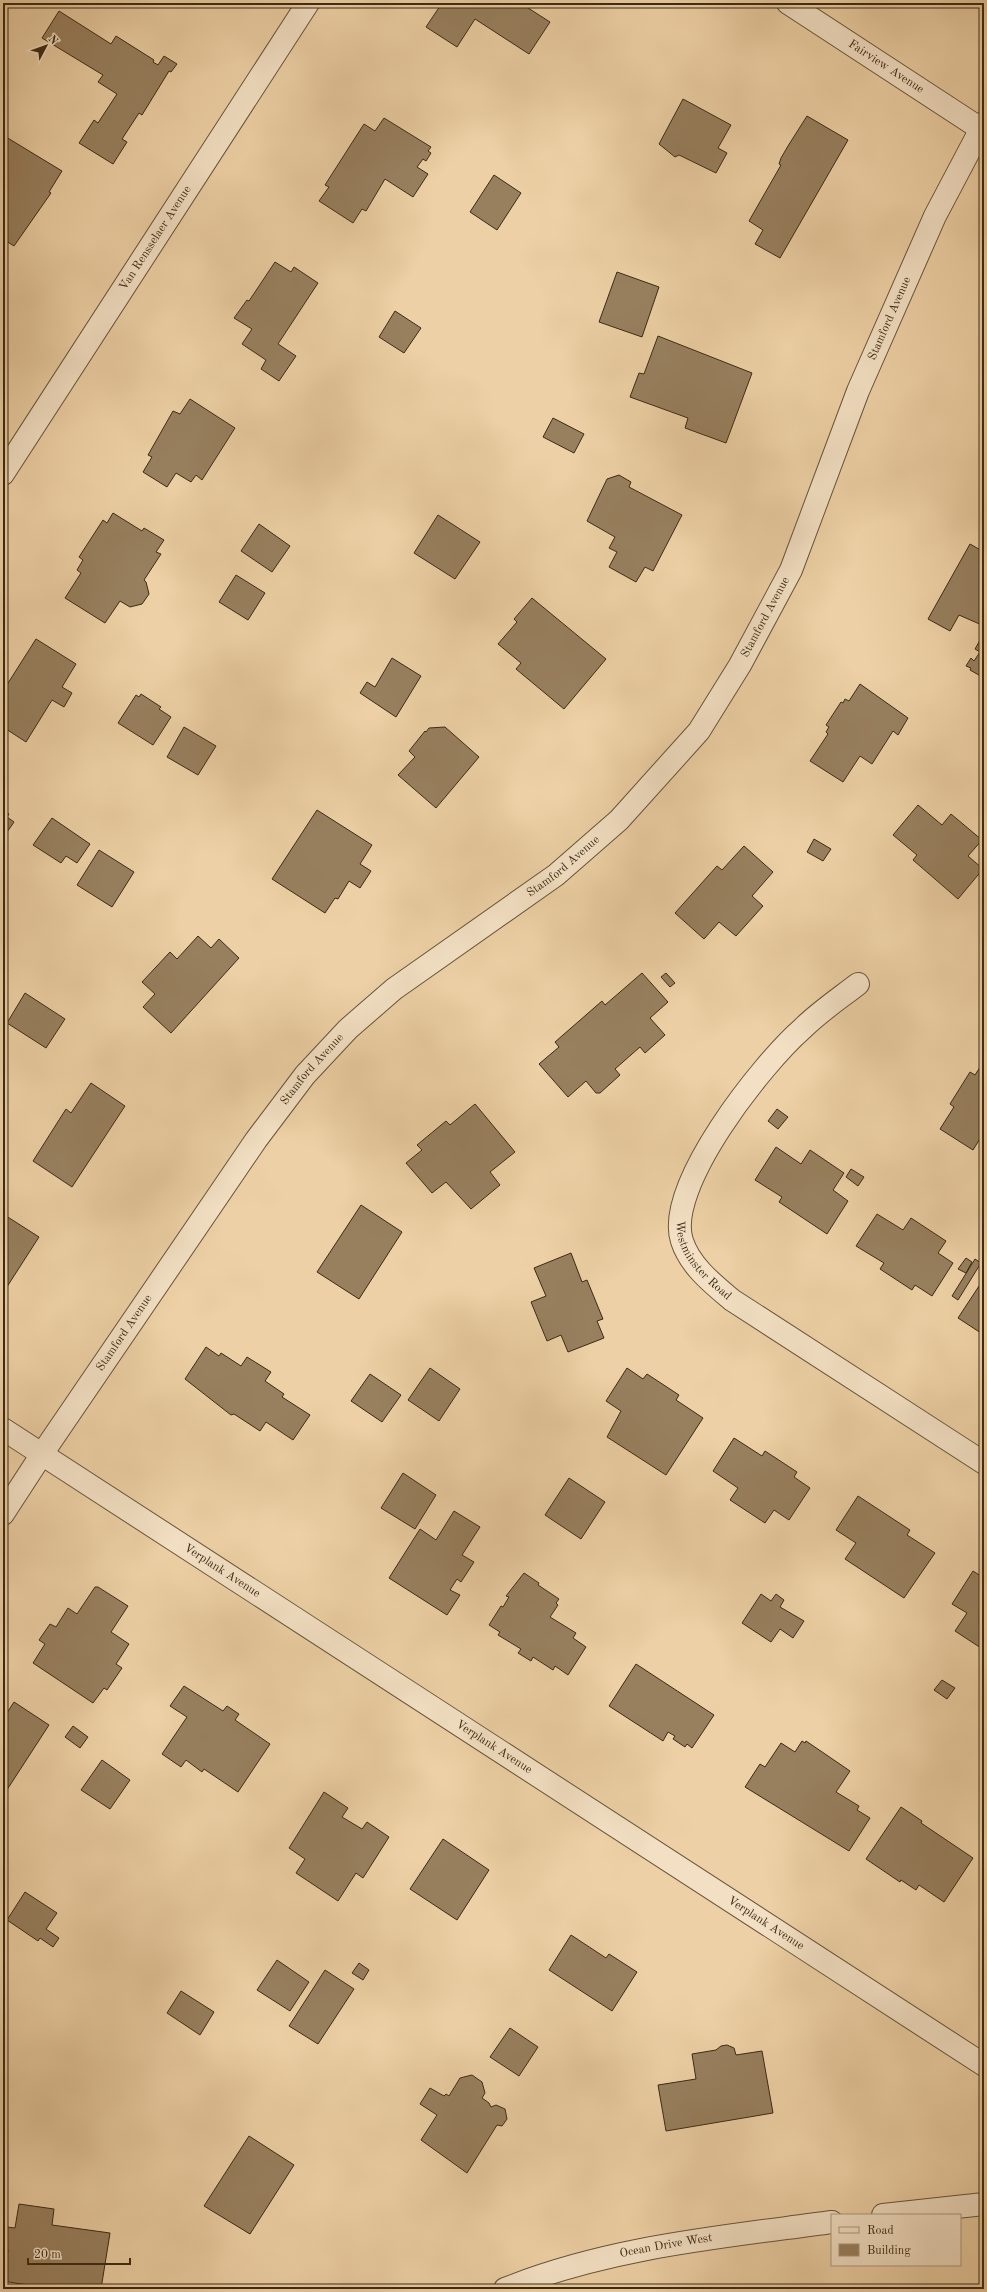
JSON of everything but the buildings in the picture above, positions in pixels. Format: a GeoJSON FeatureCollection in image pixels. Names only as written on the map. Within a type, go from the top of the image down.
{"type":"FeatureCollection","features":[{"type":"Feature","properties":{"kind":"street","name":"Van Rensselaer Avenue"},"geometry":{"type":"LineString","coordinates":[[3,474],[308,3]]}},
{"type":"Feature","properties":{"kind":"street","name":"Fairview Avenue"},"geometry":{"type":"LineString","coordinates":[[788,3],[983,127]]}},
{"type":"Feature","properties":{"kind":"street","name":"Stamford Avenue"},"geometry":{"type":"LineString","coordinates":[[3,1514],[42,1454],[256,1140],[305,1075],[348,1029],[394,989],[556,875],[619,820],[699,731],[740,665],[791,570],[858,391],[935,216],[983,127]]}},
{"type":"Feature","properties":{"kind":"street","name":"Westminster Road"},"geometry":{"type":"LineString","coordinates":[[858,984],[802,1028],[769,1063],[733,1109],[690,1180],[680,1219],[682,1241],[702,1274],[732,1300],[984,1463]]}},
{"type":"Feature","properties":{"kind":"street","name":"Verplank Avenue"},"geometry":{"type":"LineString","coordinates":[[3,1430],[984,2065]]}},
{"type":"Feature","properties":{"kind":"street"},"geometry":{"type":"LineString","coordinates":[[892,2214],[984,2204]]}},
{"type":"Feature","properties":{"kind":"street","name":"Ocean Drive West"},"geometry":{"type":"LineString","coordinates":[[505,2289],[546,2272],[634,2250],[831,2222]]}}]}
